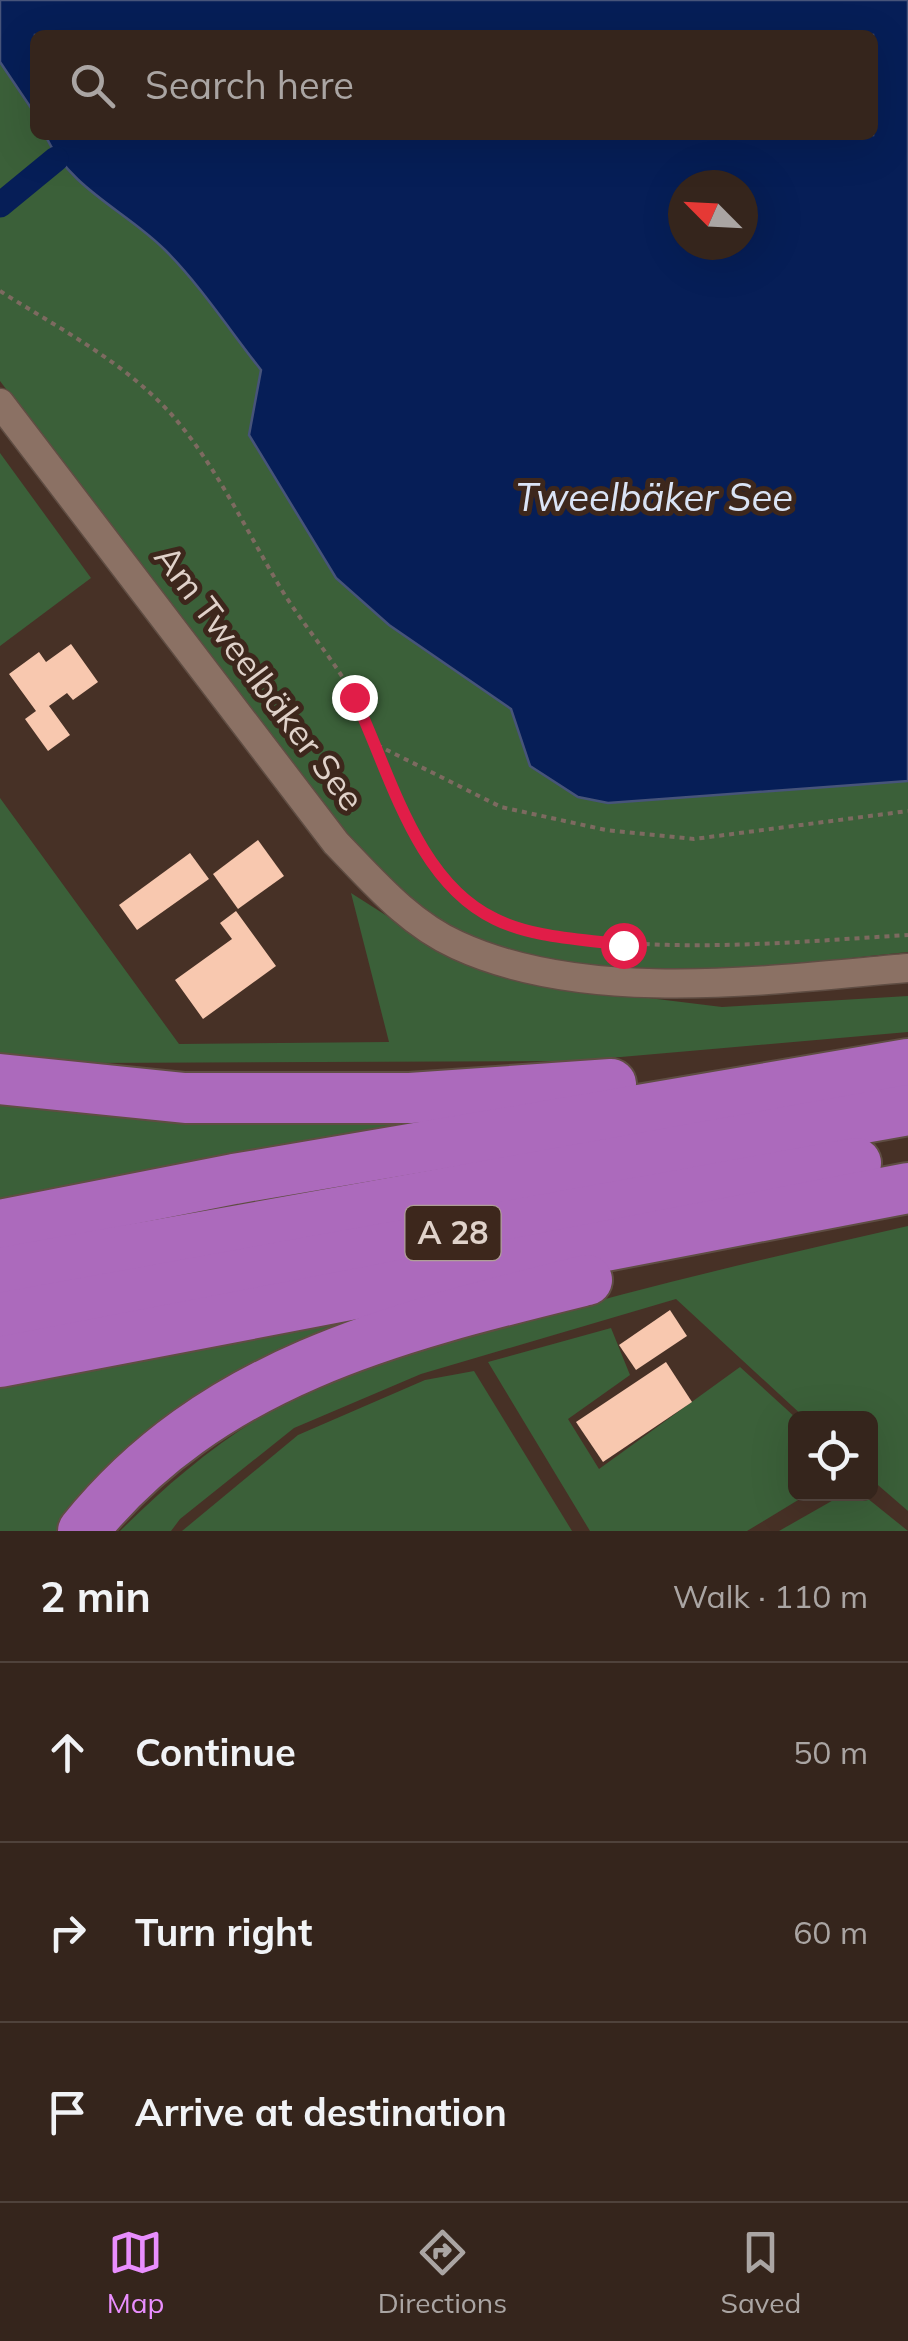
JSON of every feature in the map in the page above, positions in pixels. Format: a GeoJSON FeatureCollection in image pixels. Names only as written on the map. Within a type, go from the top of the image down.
{"type":"FeatureCollection","features":[{"type":"Feature","properties":{"kind":"highway"},"geometry":{"type":"LineString","coordinates":[[0,1080],[185,1098],[410,1098],[810,1066],[884,1067]]}},
{"type":"Feature","properties":{"kind":"highway"},"geometry":{"type":"LineString","coordinates":[[0,1226],[234,1178],[884,1067]]}},
{"type":"Feature","properties":{"kind":"highway","name":"A 28"},"geometry":{"type":"LineString","coordinates":[[0,1274],[565,1168],[908,1110]]}},
{"type":"Feature","properties":{"kind":"highway","name":"A 28"},"geometry":{"type":"LineString","coordinates":[[0,1318],[908,1154]]}},
{"type":"Feature","properties":{"kind":"highway"},"geometry":{"type":"LineString","coordinates":[[0,1362],[908,1188]]}},
{"type":"Feature","properties":{"kind":"highway"},"geometry":{"type":"LineString","coordinates":[[83,1531],[111,1497],[171,1441],[251,1389],[346,1348],[434,1318],[908,1203]]}},
{"type":"Feature","properties":{"kind":"street","name":"Am Tweelbäker See"},"geometry":{"type":"LineString","coordinates":[[0,403],[336,843],[396,905],[456,945],[542,974],[717,985],[908,968]]}},
{"type":"Feature","properties":{"kind":"path"},"geometry":{"type":"LineString","coordinates":[[0,291],[92,345],[142,385],[185,430],[281,589],[354,697],[417,838],[459,895],[496,920],[547,934],[623,945],[714,946],[908,935]]}},
{"type":"Feature","properties":{"kind":"path"},"geometry":{"type":"LineString","coordinates":[[377,745],[500,808],[606,830],[694,840],[908,812]]}},
{"type":"Feature","properties":{"kind":"green space"},"geometry":{"type":"Polygon","coordinates":[[[0,62],[30,107],[30,140],[48,140],[69,171],[165,250],[261,371],[249,435],[389,625],[511,709],[530,765],[608,803],[908,781],[908,952],[740,969],[621,971],[564,965],[511,953],[462,934],[429,914],[345,835],[0,381],[0,62]]]}},
{"type":"Feature","properties":{"kind":"green space"},"geometry":{"type":"Polygon","coordinates":[[[0,453],[91,578],[0,646],[0,453]]]}},
{"type":"Feature","properties":{"kind":"green space"},"geometry":{"type":"Polygon","coordinates":[[[0,798],[179,1044],[389,1042],[351,893],[453,958],[543,985],[722,1007],[908,996],[908,1032],[575,1061],[86,1063],[0,1053],[0,798]]]}},
{"type":"Feature","properties":{"kind":"green space"},"geometry":{"type":"Polygon","coordinates":[[[0,1096],[549,1101],[0,1201],[0,1096]]]}},
{"type":"Feature","properties":{"kind":"green space"},"geometry":{"type":"Polygon","coordinates":[[[908,1226],[908,1511],[878,1485],[878,1411],[797,1411],[676,1299],[421,1374],[294,1428],[180,1519],[171,1531],[120,1531],[185,1471],[233,1435],[309,1391],[416,1352],[716,1271],[908,1226]]]}},
{"type":"Feature","properties":{"kind":"green space"},"geometry":{"type":"Polygon","coordinates":[[[457,1296],[66,1531],[0,1531],[0,1378],[457,1296]]]}},
{"type":"Feature","properties":{"kind":"green space"},"geometry":{"type":"Polygon","coordinates":[[[611,1328],[630,1375],[568,1419],[599,1469],[740,1367],[788,1411],[788,1501],[796,1501],[747,1531],[590,1531],[488,1362],[611,1328]]]}},
{"type":"Feature","properties":{"kind":"green space"},"geometry":{"type":"Polygon","coordinates":[[[474,1371],[572,1531],[182,1531],[298,1435],[425,1380],[474,1371]]]}},
{"type":"Feature","properties":{"kind":"green space"},"geometry":{"type":"Polygon","coordinates":[[[832,1501],[871,1501],[908,1531],[779,1531],[832,1501]]]}},
{"type":"Feature","properties":{"kind":"water","name":"Tweelbäker See"},"geometry":{"type":"Polygon","coordinates":[[[0,0],[908,0],[908,781],[608,803],[578,797],[530,766],[511,709],[389,625],[336,578],[249,435],[261,370],[178,264],[69,171],[48,140],[878,140],[878,30],[30,30],[30,107],[0,62],[0,0]]]}},
{"type":"Feature","properties":{"kind":"building"},"geometry":{"type":"Polygon","coordinates":[[[71,644],[98,682],[73,700],[67,693],[49,706],[70,735],[48,751],[25,719],[36,711],[9,674],[39,652],[46,662],[71,644]]]}},
{"type":"Feature","properties":{"kind":"building"},"geometry":{"type":"Polygon","coordinates":[[[258,840],[284,876],[238,909],[213,874],[258,840]]]}},
{"type":"Feature","properties":{"kind":"building"},"geometry":{"type":"Polygon","coordinates":[[[190,853],[209,879],[137,930],[119,905],[190,853]]]}},
{"type":"Feature","properties":{"kind":"building"},"geometry":{"type":"Polygon","coordinates":[[[236,911],[276,966],[203,1019],[175,980],[232,939],[220,923],[236,911]]]}},
{"type":"Feature","properties":{"kind":"building"},"geometry":{"type":"Polygon","coordinates":[[[670,1310],[687,1336],[636,1370],[619,1345],[670,1310]]]}},
{"type":"Feature","properties":{"kind":"building"},"geometry":{"type":"Polygon","coordinates":[[[666,1362],[692,1402],[603,1462],[576,1422],[666,1362]]]}},
{"type":"Feature","properties":{"kind":"waterway"},"geometry":{"type":"LineString","coordinates":[[0,205],[56,159]]}},
{"type":"Feature","properties":{"kind":"route"},"geometry":{"type":"LineString","coordinates":[[354,697],[417,838],[459,895],[496,920],[547,934],[623,945]]}}]}
